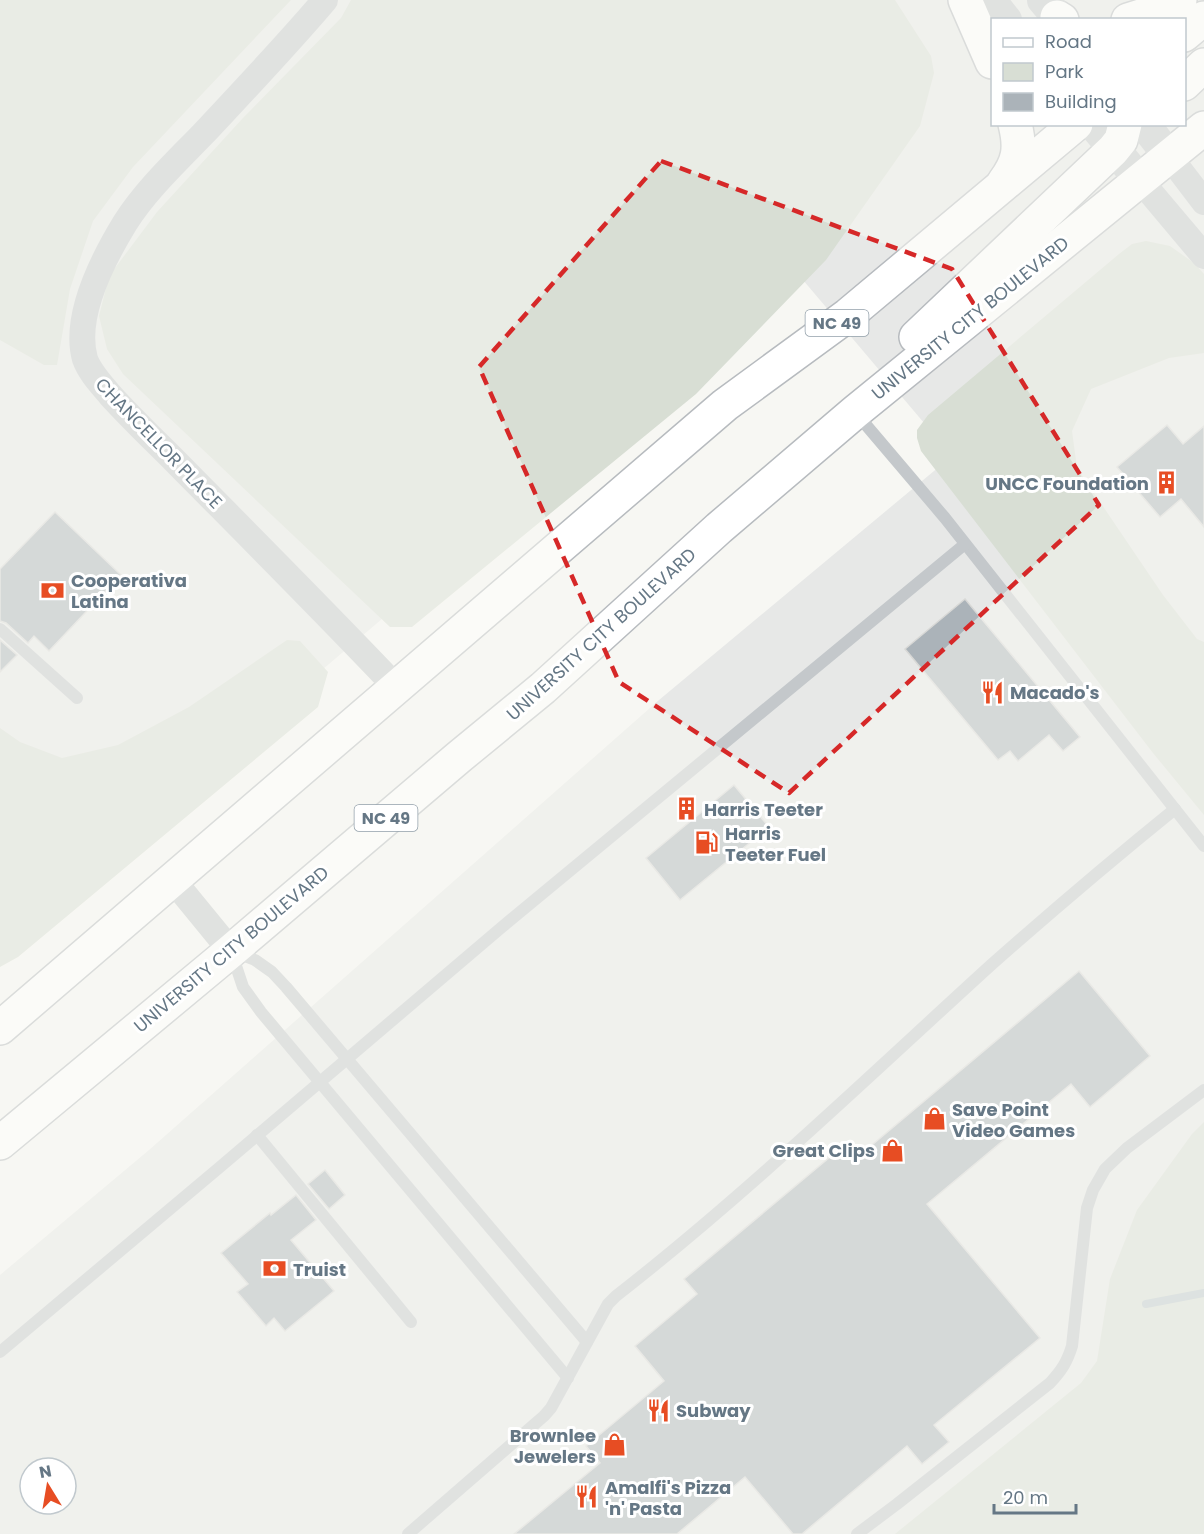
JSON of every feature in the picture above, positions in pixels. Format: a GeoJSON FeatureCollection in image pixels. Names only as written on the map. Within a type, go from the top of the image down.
{"type":"FeatureCollection","features":[{"type":"Feature","properties":{"kind":"main road"},"geometry":{"type":"LineString","coordinates":[[965,0],[991,58]]}},
{"type":"Feature","properties":{"kind":"main road"},"geometry":{"type":"LineString","coordinates":[[1134,18],[1180,0]]}},
{"type":"Feature","properties":{"kind":"main road"},"geometry":{"type":"LineString","coordinates":[[1186,34],[1204,18]]}},
{"type":"Feature","properties":{"kind":"main road"},"geometry":{"type":"LineString","coordinates":[[1186,83],[1204,65]]}},
{"type":"Feature","properties":{"kind":"main road","name":"NC 49"},"geometry":{"type":"LineString","coordinates":[[998,189],[1013,169],[1017,156],[1019,141],[1015,126]]}},
{"type":"Feature","properties":{"kind":"main road","name":"NC 49"},"geometry":{"type":"LineString","coordinates":[[0,1028],[725,405],[848,315],[1074,126]]}},
{"type":"Feature","properties":{"kind":"main road","name":"UNIVERSITY CITY BOULEVARD"},"geometry":{"type":"LineString","coordinates":[[0,1143],[543,688],[719,528],[855,412],[1204,128]]}},
{"type":"Feature","properties":{"kind":"main road"},"geometry":{"type":"LineString","coordinates":[[1135,130],[1131,151],[1133,165],[1140,180]]}},
{"type":"Feature","properties":{"kind":"main road"},"geometry":{"type":"LineString","coordinates":[[855,412],[885,369],[902,350],[1135,130]]}},
{"type":"Feature","properties":{"kind":"street","name":"CHANCELLOR PLACE"},"geometry":{"type":"LineString","coordinates":[[325,0],[145,196],[126,221],[113,243],[88,300],[83,320],[83,347],[85,359],[96,378],[120,405],[397,688]]}},
{"type":"Feature","properties":{"kind":"street"},"geometry":{"type":"LineString","coordinates":[[990,0],[1004,18]]}},
{"type":"Feature","properties":{"kind":"street"},"geometry":{"type":"LineString","coordinates":[[1107,126],[1135,130],[1169,156],[1204,202]]}},
{"type":"Feature","properties":{"kind":"street"},"geometry":{"type":"LineString","coordinates":[[1140,180],[1204,256]]}},
{"type":"Feature","properties":{"kind":"street"},"geometry":{"type":"LineString","coordinates":[[172,879],[231,951]]}},
{"type":"Feature","properties":{"kind":"lane"},"geometry":{"type":"LineString","coordinates":[[855,412],[945,518],[1204,846]]}},
{"type":"Feature","properties":{"kind":"lane"},"geometry":{"type":"LineString","coordinates":[[0,1352],[527,906],[965,543]]}},
{"type":"Feature","properties":{"kind":"lane"},"geometry":{"type":"LineString","coordinates":[[0,629],[77,698]]}},
{"type":"Feature","properties":{"kind":"lane"},"geometry":{"type":"LineString","coordinates":[[408,1534],[551,1408],[608,1304],[616,1296],[756,1179],[993,964],[1174,809]]}},
{"type":"Feature","properties":{"kind":"lane"},"geometry":{"type":"LineString","coordinates":[[231,951],[255,960],[272,972],[286,987],[587,1342]]}},
{"type":"Feature","properties":{"kind":"lane"},"geometry":{"type":"LineString","coordinates":[[231,951],[243,987],[250,998],[568,1378]]}},
{"type":"Feature","properties":{"kind":"lane"},"geometry":{"type":"LineString","coordinates":[[856,1534],[942,1469],[1061,1372],[1072,1346],[1087,1208],[1093,1190],[1105,1169],[1127,1148],[1204,1090]]}},
{"type":"Feature","properties":{"kind":"lane"},"geometry":{"type":"LineString","coordinates":[[257,1135],[411,1322]]}},
{"type":"Feature","properties":{"kind":"highlighted area"},"geometry":{"type":"Polygon","coordinates":[[[661,161],[952,269],[1099,505],[789,793],[619,682],[479,367],[661,161]]]}},
{"type":"Feature","properties":{"kind":"shaded area"},"geometry":{"type":"Polygon","coordinates":[[[0,0],[1204,0],[1204,1534],[0,1534],[0,1275],[149,1150],[659,700],[952,456],[803,280],[422,585],[243,737],[0,923],[0,0]]]}},
{"type":"Feature","properties":{"kind":"green space"},"geometry":{"type":"Polygon","coordinates":[[[0,0],[291,0],[133,167],[93,221],[70,289],[57,365],[44,365],[0,340],[0,0]]]}},
{"type":"Feature","properties":{"kind":"green space"},"geometry":{"type":"Polygon","coordinates":[[[351,0],[895,0],[931,56],[934,73],[920,126],[826,260],[696,394],[412,627],[390,627],[123,374],[107,349],[99,316],[109,276],[157,212],[243,118],[341,18],[351,0]]]}},
{"type":"Feature","properties":{"kind":"green space"},"geometry":{"type":"Polygon","coordinates":[[[1146,241],[1170,246],[1194,263],[1204,274],[1204,353],[1169,358],[1091,389],[1072,431],[1077,468],[1163,595],[1197,639],[1204,642],[1204,815],[1153,753],[921,451],[917,438],[917,430],[928,415],[1119,254],[1132,244],[1146,241]]]}},
{"type":"Feature","properties":{"kind":"green space"},"geometry":{"type":"Polygon","coordinates":[[[287,640],[300,641],[328,672],[318,707],[18,957],[0,967],[0,728],[20,742],[62,758],[118,745],[189,707],[287,640]]]}},
{"type":"Feature","properties":{"kind":"green space"},"geometry":{"type":"Polygon","coordinates":[[[1204,1122],[1204,1534],[895,1534],[1081,1383],[1097,1361],[1110,1279],[1137,1210],[1192,1134],[1204,1122]]]}},
{"type":"Feature","properties":{"kind":"building","name":"UNCC Foundation"},"geometry":{"type":"Polygon","coordinates":[[[1167,425],[1183,444],[1204,426],[1204,527],[1181,499],[1160,517],[1117,467],[1167,425]]]}},
{"type":"Feature","properties":{"kind":"building","name":"Cooperativa Latina"},"geometry":{"type":"Polygon","coordinates":[[[55,512],[121,575],[49,651],[34,636],[28,643],[6,623],[0,621],[0,569],[55,512]]]}},
{"type":"Feature","properties":{"kind":"building","name":"Macado's"},"geometry":{"type":"Polygon","coordinates":[[[965,599],[1080,737],[1063,751],[1049,735],[1018,761],[1010,751],[998,760],[905,649],[965,599]]]}},
{"type":"Feature","properties":{"kind":"building"},"geometry":{"type":"Polygon","coordinates":[[[0,640],[17,655],[0,672],[0,640]]]}},
{"type":"Feature","properties":{"kind":"building","name":"Harris Teeter Fuel"},"geometry":{"type":"Polygon","coordinates":[[[734,785],[769,827],[680,900],[646,858],[734,785]]]}},
{"type":"Feature","properties":{"kind":"building"},"geometry":{"type":"Polygon","coordinates":[[[1079,971],[1150,1056],[1090,1107],[1071,1084],[927,1204],[1040,1338],[934,1425],[949,1442],[922,1464],[907,1446],[802,1534],[793,1534],[745,1477],[677,1534],[514,1534],[600,1463],[586,1446],[664,1381],[635,1346],[697,1294],[684,1279],[842,1147],[854,1160],[1079,971]]]}},
{"type":"Feature","properties":{"kind":"building"},"geometry":{"type":"Polygon","coordinates":[[[325,1170],[345,1195],[329,1209],[308,1184],[325,1170]]]}},
{"type":"Feature","properties":{"kind":"building","name":"Truist"},"geometry":{"type":"Polygon","coordinates":[[[296,1195],[316,1220],[291,1240],[334,1291],[285,1331],[274,1318],[266,1326],[237,1292],[248,1284],[221,1253],[296,1195]]]}},
{"type":"Feature","properties":{"kind":"waterway"},"geometry":{"type":"LineString","coordinates":[[1146,1304],[1204,1293]]}},
{"type":"Feature","properties":{"kind":"place","name":"UNCC Foundation"},"geometry":{"type":"Point","coordinates":[1167,483]}},
{"type":"Feature","properties":{"kind":"place","name":"Cooperativa Latina"},"geometry":{"type":"Point","coordinates":[53,590]}},
{"type":"Feature","properties":{"kind":"place","name":"Macado's"},"geometry":{"type":"Point","coordinates":[992,692]}},
{"type":"Feature","properties":{"kind":"place","name":"Harris Teeter"},"geometry":{"type":"Point","coordinates":[686,809]}},
{"type":"Feature","properties":{"kind":"place","name":"Harris Teeter Fuel"},"geometry":{"type":"Point","coordinates":[707,843]}},
{"type":"Feature","properties":{"kind":"place","name":"Save Point Video Games"},"geometry":{"type":"Point","coordinates":[934,1119]}},
{"type":"Feature","properties":{"kind":"place","name":"Great Clips"},"geometry":{"type":"Point","coordinates":[893,1150]}},
{"type":"Feature","properties":{"kind":"place","name":"Truist"},"geometry":{"type":"Point","coordinates":[275,1269]}},
{"type":"Feature","properties":{"kind":"place","name":"Subway"},"geometry":{"type":"Point","coordinates":[658,1410]}},
{"type":"Feature","properties":{"kind":"place","name":"Brownlee Jewelers"},"geometry":{"type":"Point","coordinates":[614,1445]}},
{"type":"Feature","properties":{"kind":"place","name":"Amalfi's Pizza 'n' Pasta"},"geometry":{"type":"Point","coordinates":[587,1497]}}]}
